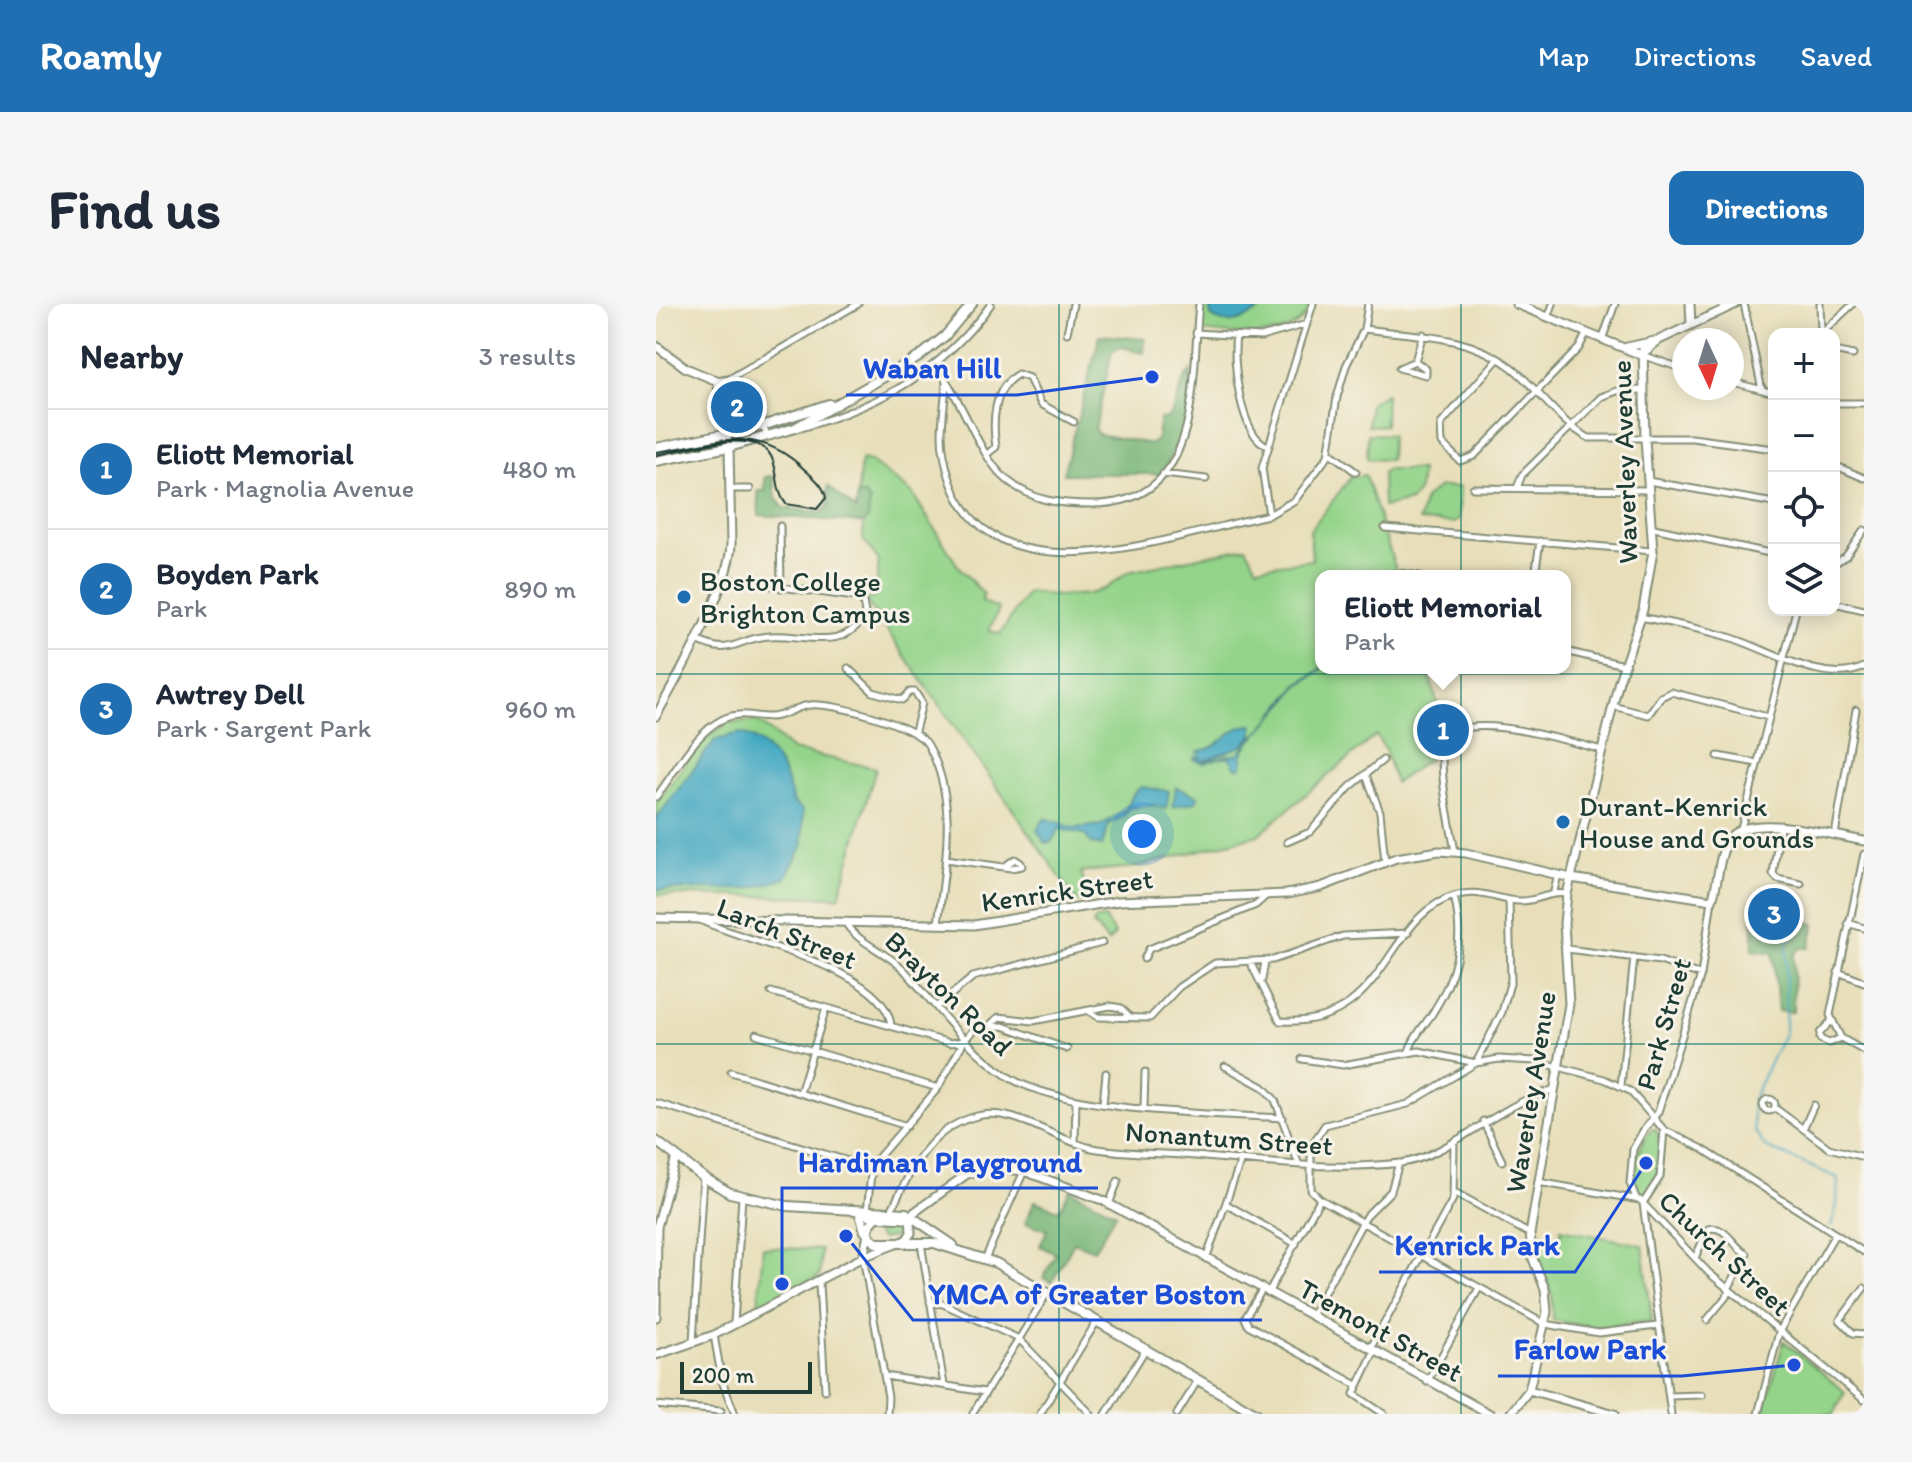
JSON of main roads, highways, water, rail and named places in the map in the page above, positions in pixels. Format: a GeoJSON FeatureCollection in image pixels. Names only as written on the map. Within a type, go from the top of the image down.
{"type":"FeatureCollection","features":[{"type":"Feature","properties":{"kind":"main road"},"geometry":{"type":"LineString","coordinates":[[656,461],[781,434],[925,353],[972,304]]}},
{"type":"Feature","properties":{"kind":"main road"},"geometry":{"type":"LineString","coordinates":[[656,448],[762,426],[850,397]]}},
{"type":"Feature","properties":{"kind":"main road"},"geometry":{"type":"LineString","coordinates":[[656,1141],[703,1177],[742,1197],[782,1205],[864,1212],[891,1211],[910,1215],[960,1249],[1049,1291],[1146,1349],[1168,1358],[1257,1414]]}},
{"type":"Feature","properties":{"kind":"main road"},"geometry":{"type":"LineString","coordinates":[[864,1212],[867,1234],[879,1245],[921,1242],[960,1249]]}},
{"type":"Feature","properties":{"kind":"main road"},"geometry":{"type":"LineString","coordinates":[[921,1242],[928,1237],[927,1228]]}},
{"type":"Feature","properties":{"kind":"water"},"geometry":{"type":"Polygon","coordinates":[[[1209,304],[1268,304],[1241,320],[1225,322],[1211,316],[1209,304]]]}},
{"type":"Feature","properties":{"kind":"water"},"geometry":{"type":"Polygon","coordinates":[[[1315,673],[1316,674],[1293,692],[1296,685],[1315,673]]]}},
{"type":"Feature","properties":{"kind":"water"},"geometry":{"type":"Polygon","coordinates":[[[1268,722],[1243,751],[1242,767],[1236,768],[1229,756],[1239,754],[1268,722]]]}},
{"type":"Feature","properties":{"kind":"water"},"geometry":{"type":"Polygon","coordinates":[[[1253,725],[1253,735],[1242,746],[1202,761],[1220,758],[1204,763],[1194,759],[1196,756],[1201,759],[1198,751],[1213,746],[1238,728],[1253,725]]]}},
{"type":"Feature","properties":{"kind":"water"},"geometry":{"type":"Polygon","coordinates":[[[739,733],[761,743],[782,769],[793,802],[803,811],[803,845],[785,879],[748,889],[656,890],[656,819],[715,740],[739,733]]]}},
{"type":"Feature","properties":{"kind":"water"},"geometry":{"type":"Polygon","coordinates":[[[1141,787],[1169,791],[1166,810],[1155,805],[1130,808],[1123,817],[1109,824],[1102,846],[1092,844],[1084,834],[1059,829],[1051,842],[1045,843],[1037,830],[1045,818],[1074,828],[1101,825],[1126,809],[1133,794],[1141,787]]]}},
{"type":"Feature","properties":{"kind":"water"},"geometry":{"type":"Polygon","coordinates":[[[1176,787],[1198,796],[1196,802],[1173,807],[1176,787]]]}},
{"type":"Feature","properties":{"kind":"waterway"},"geometry":{"type":"LineString","coordinates":[[1804,923],[1787,943],[1785,1032],[1752,1100],[1754,1130],[1765,1147],[1838,1178],[1837,1205],[1831,1226]]}},
{"type":"Feature","properties":{"kind":"tram line"},"geometry":{"type":"LineString","coordinates":[[656,452],[715,441],[733,440],[751,441],[768,445],[786,454],[821,485],[826,498],[817,509],[786,504],[780,493],[771,456],[763,447],[750,443],[718,443],[656,455]]}},
{"type":"Feature","properties":{"kind":"place","name":"Waban Hill"},"geometry":{"type":"Point","coordinates":[1152,377]}},
{"type":"Feature","properties":{"kind":"place","name":"Boyden Park"},"geometry":{"type":"Point","coordinates":[737,407]}},
{"type":"Feature","properties":{"kind":"place","name":"Boston College Brighton Campus"},"geometry":{"type":"Point","coordinates":[684,597]}},
{"type":"Feature","properties":{"kind":"place","name":"Eliott Memorial"},"geometry":{"type":"Point","coordinates":[1443,730]}},
{"type":"Feature","properties":{"kind":"place","name":"Durant-Kenrick House and Grounds"},"geometry":{"type":"Point","coordinates":[1563,822]}},
{"type":"Feature","properties":{"kind":"place","name":"Awtrey Dell"},"geometry":{"type":"Point","coordinates":[1774,914]}},
{"type":"Feature","properties":{"kind":"place","name":"Kenrick Park"},"geometry":{"type":"Point","coordinates":[1646,1163]}},
{"type":"Feature","properties":{"kind":"place","name":"YMCA of Greater Boston"},"geometry":{"type":"Point","coordinates":[846,1236]}},
{"type":"Feature","properties":{"kind":"place","name":"Hardiman Playground"},"geometry":{"type":"Point","coordinates":[782,1284]}},
{"type":"Feature","properties":{"kind":"place","name":"Farlow Park"},"geometry":{"type":"Point","coordinates":[1794,1365]}}]}
